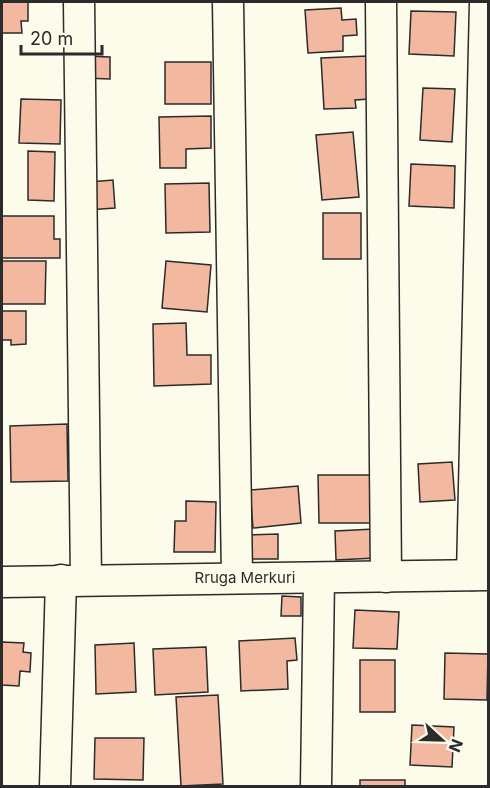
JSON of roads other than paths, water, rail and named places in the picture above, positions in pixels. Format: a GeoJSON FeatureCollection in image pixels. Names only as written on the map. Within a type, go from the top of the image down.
{"type":"FeatureCollection","features":[{"type":"Feature","properties":{"kind":"street"},"geometry":{"type":"LineString","coordinates":[[55,786],[73,580],[79,2]]}},
{"type":"Feature","properties":{"kind":"street"},"geometry":{"type":"LineString","coordinates":[[228,2],[237,577]]}},
{"type":"Feature","properties":{"kind":"street"},"geometry":{"type":"LineString","coordinates":[[381,2],[386,577]]}},
{"type":"Feature","properties":{"kind":"street"},"geometry":{"type":"LineString","coordinates":[[480,575],[485,2]]}},
{"type":"Feature","properties":{"kind":"street","name":"Rruga Merkuri"},"geometry":{"type":"LineString","coordinates":[[2,582],[480,575]]}},
{"type":"Feature","properties":{"kind":"street"},"geometry":{"type":"LineString","coordinates":[[316,786],[319,578]]}}]}
